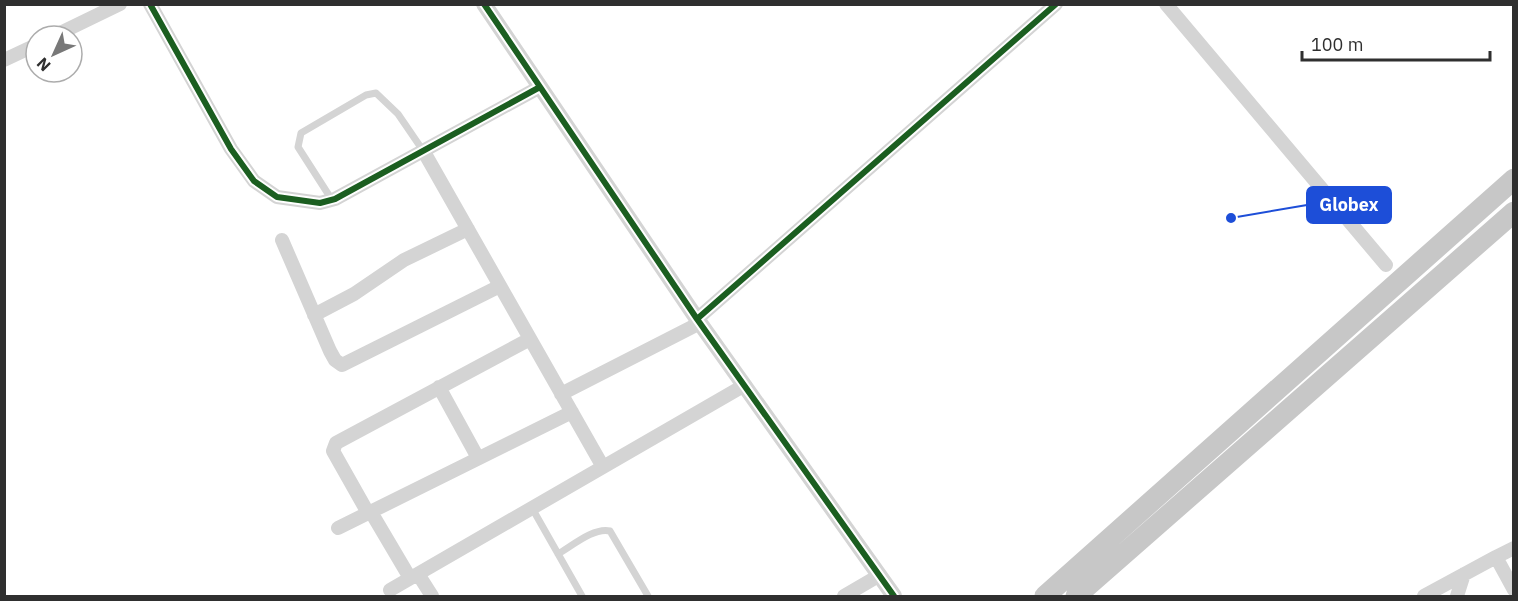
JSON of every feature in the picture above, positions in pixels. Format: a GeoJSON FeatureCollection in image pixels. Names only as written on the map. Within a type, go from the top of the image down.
{"type":"FeatureCollection","features":[{"type":"Feature","properties":{"kind":"main road"},"geometry":{"type":"LineString","coordinates":[[1045,597],[1514,179]]}},
{"type":"Feature","properties":{"kind":"main road"},"geometry":{"type":"LineString","coordinates":[[1076,597],[1514,212]]}},
{"type":"Feature","properties":{"kind":"street"},"geometry":{"type":"LineString","coordinates":[[79,24],[120,4]]}},
{"type":"Feature","properties":{"kind":"street"},"geometry":{"type":"LineString","coordinates":[[150,4],[244,171],[277,197],[320,203],[332,200],[540,87]]}},
{"type":"Feature","properties":{"kind":"street"},"geometry":{"type":"LineString","coordinates":[[484,4],[698,321],[894,597]]}},
{"type":"Feature","properties":{"kind":"street"},"geometry":{"type":"LineString","coordinates":[[561,394],[698,321],[1056,4]]}},
{"type":"Feature","properties":{"kind":"street"},"geometry":{"type":"LineString","coordinates":[[1166,4],[1386,265]]}},
{"type":"Feature","properties":{"kind":"street"},"geometry":{"type":"LineString","coordinates":[[4,60],[24,51]]}},
{"type":"Feature","properties":{"kind":"street"},"geometry":{"type":"LineString","coordinates":[[424,152],[603,467]]}},
{"type":"Feature","properties":{"kind":"street"},"geometry":{"type":"LineString","coordinates":[[314,315],[354,294],[404,260],[468,229]]}},
{"type":"Feature","properties":{"kind":"street"},"geometry":{"type":"LineString","coordinates":[[282,240],[335,360],[342,364],[500,286]]}},
{"type":"Feature","properties":{"kind":"street"},"geometry":{"type":"LineString","coordinates":[[432,597],[414,576],[369,512],[333,451],[336,443],[530,339]]}},
{"type":"Feature","properties":{"kind":"street"},"geometry":{"type":"LineString","coordinates":[[390,590],[745,385]]}},
{"type":"Feature","properties":{"kind":"street"},"geometry":{"type":"LineString","coordinates":[[439,387],[478,458]]}},
{"type":"Feature","properties":{"kind":"street"},"geometry":{"type":"LineString","coordinates":[[338,528],[572,412]]}},
{"type":"Feature","properties":{"kind":"street"},"geometry":{"type":"LineString","coordinates":[[1424,597],[1514,548]]}},
{"type":"Feature","properties":{"kind":"street"},"geometry":{"type":"LineString","coordinates":[[1496,557],[1514,590]]}},
{"type":"Feature","properties":{"kind":"street"},"geometry":{"type":"LineString","coordinates":[[1457,597],[1464,574]]}},
{"type":"Feature","properties":{"kind":"street"},"geometry":{"type":"LineString","coordinates":[[844,597],[880,575]]}},
{"type":"Feature","properties":{"kind":"lane"},"geometry":{"type":"LineString","coordinates":[[332,200],[298,147],[297,140],[301,133],[366,95],[376,93],[386,100],[424,152]]}},
{"type":"Feature","properties":{"kind":"lane"},"geometry":{"type":"LineString","coordinates":[[532,508],[582,597]]}},
{"type":"Feature","properties":{"kind":"lane"},"geometry":{"type":"LineString","coordinates":[[558,554],[602,530],[610,531],[648,597]]}},
{"type":"Feature","properties":{"kind":"cycle path"},"geometry":{"type":"LineString","coordinates":[[150,4],[231,149],[254,181],[277,197],[320,203],[335,199],[540,87]]}},
{"type":"Feature","properties":{"kind":"cycle path"},"geometry":{"type":"LineString","coordinates":[[484,4],[697,319],[894,596]]}},
{"type":"Feature","properties":{"kind":"cycle path"},"geometry":{"type":"LineString","coordinates":[[697,319],[1056,4]]}},
{"type":"Feature","properties":{"kind":"place","name":"Globex"},"geometry":{"type":"Point","coordinates":[1231,218]}}]}
